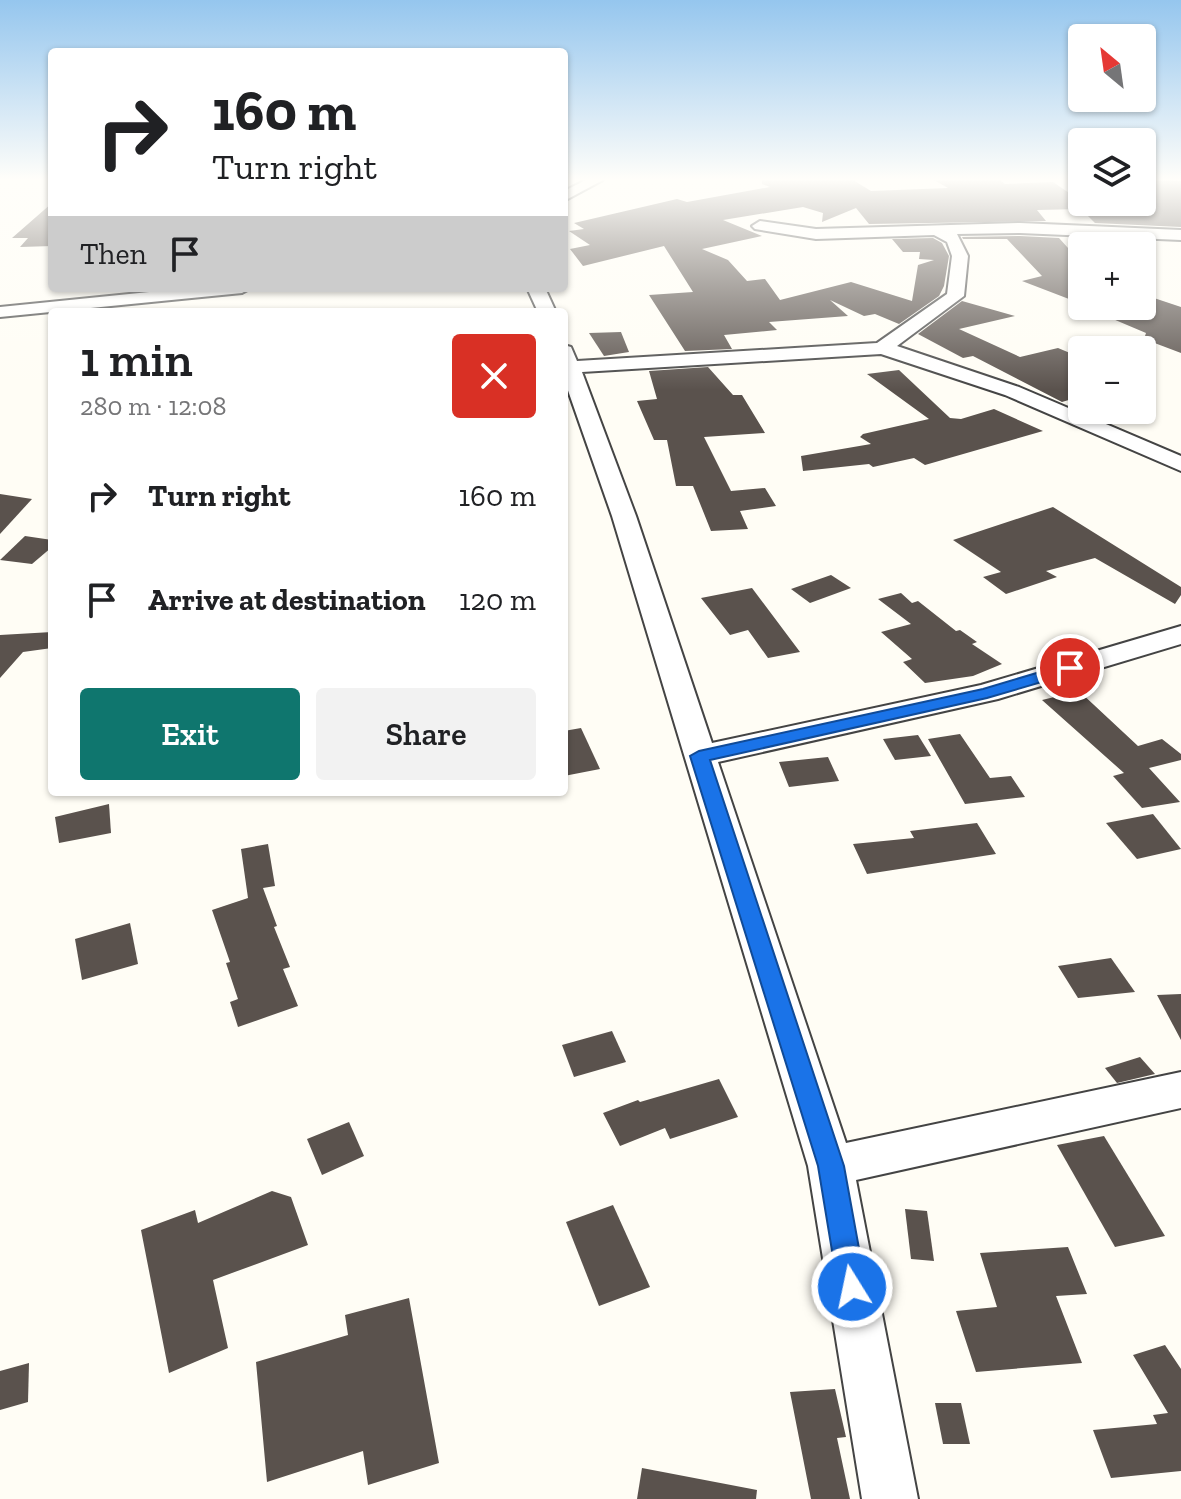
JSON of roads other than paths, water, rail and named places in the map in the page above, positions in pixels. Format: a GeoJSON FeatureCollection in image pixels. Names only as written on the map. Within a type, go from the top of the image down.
{"type":"FeatureCollection","features":[{"type":"Feature","properties":{"kind":"street"},"geometry":{"type":"LineString","coordinates":[[882,348],[955,296],[960,256],[958,250]]}},
{"type":"Feature","properties":{"kind":"street"},"geometry":{"type":"LineString","coordinates":[[0,312],[202,292]]}},
{"type":"Feature","properties":{"kind":"street"},"geometry":{"type":"LineString","coordinates":[[890,1499],[831,1166],[624,516],[568,359],[882,348],[1012,391],[1181,464]]}},
{"type":"Feature","properties":{"kind":"street"},"geometry":{"type":"LineString","coordinates":[[699,756],[987,693],[1181,635]]}},
{"type":"Feature","properties":{"kind":"street"},"geometry":{"type":"LineString","coordinates":[[831,1166],[1181,1090]]}}]}
